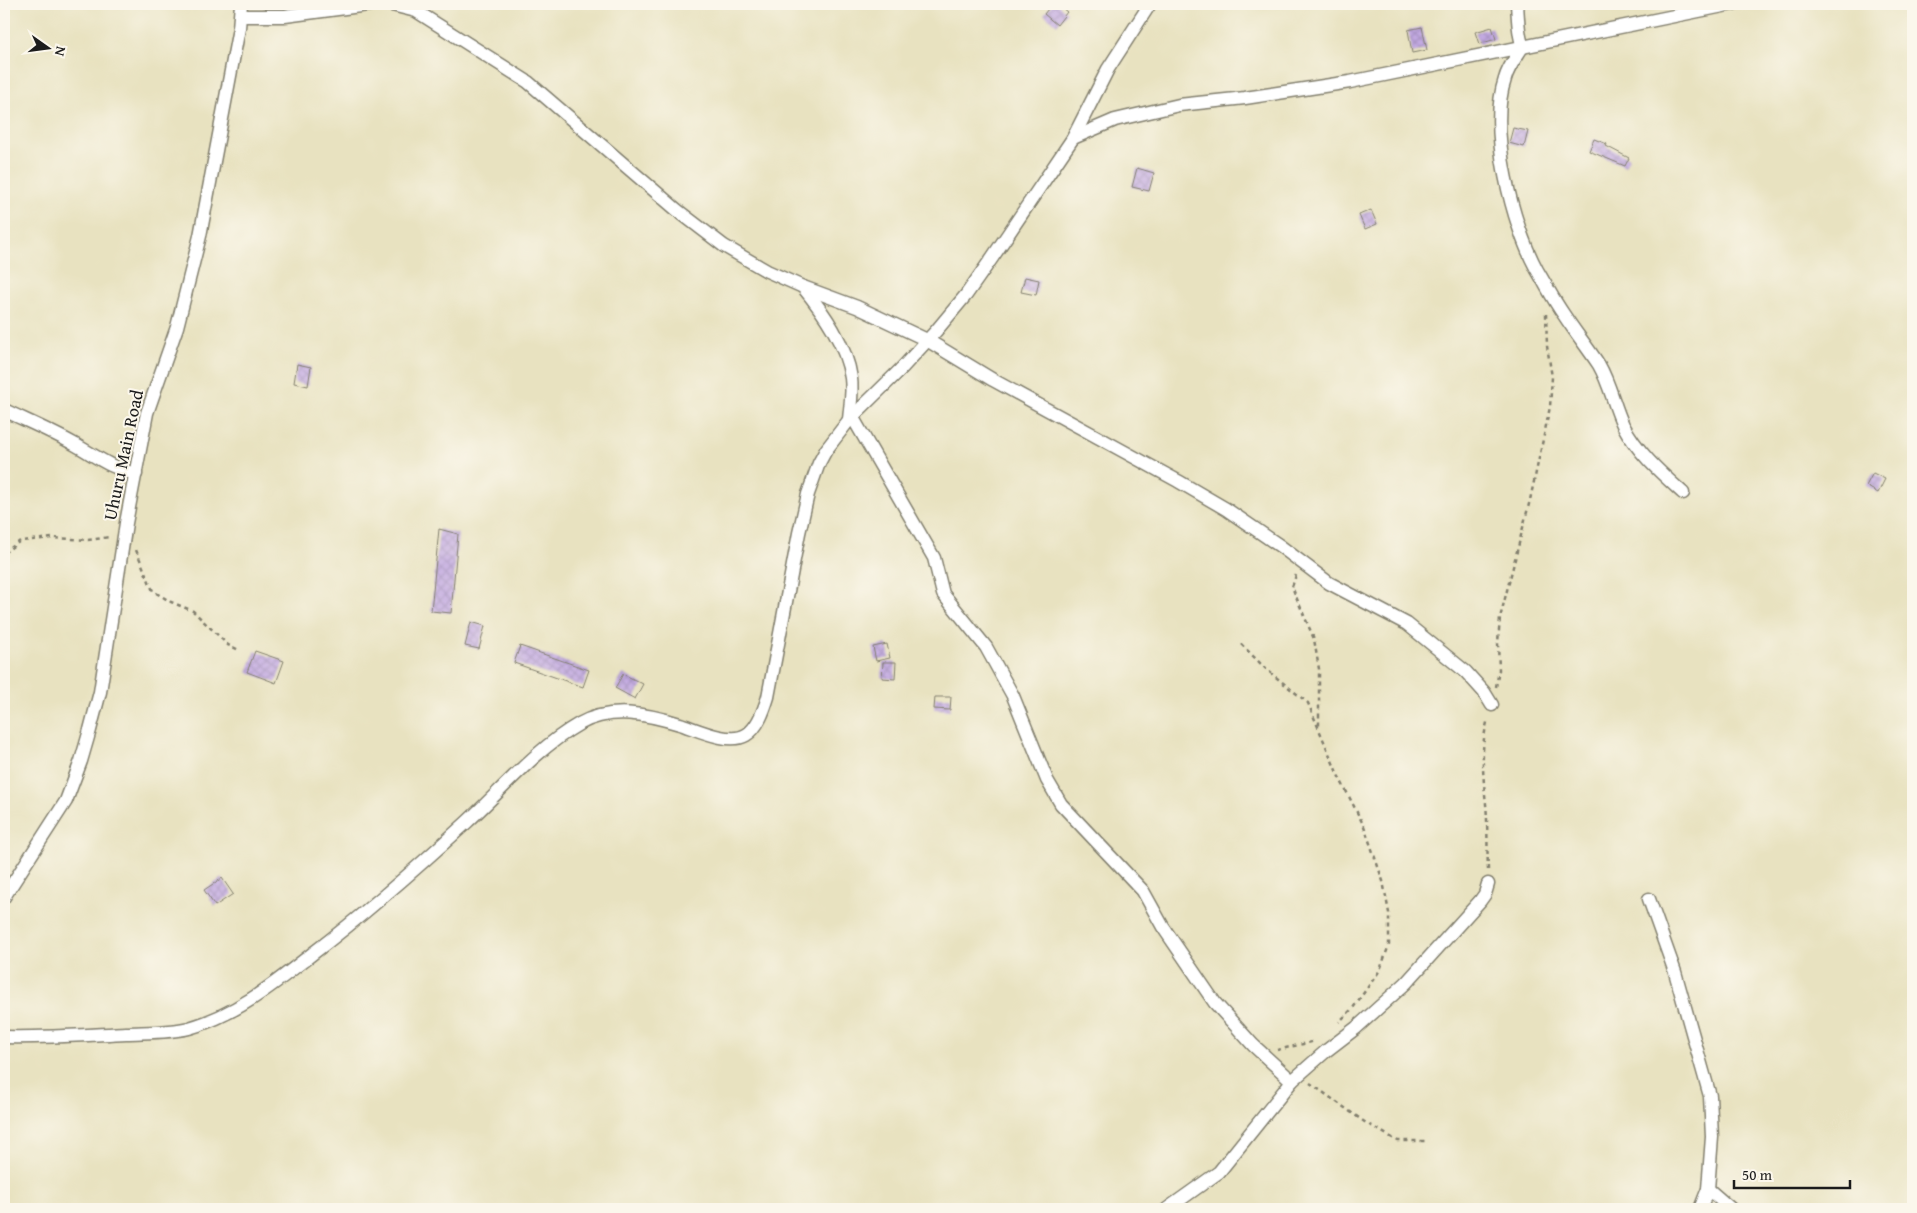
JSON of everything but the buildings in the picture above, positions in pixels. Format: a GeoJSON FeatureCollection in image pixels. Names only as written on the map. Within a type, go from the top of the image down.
{"type":"FeatureCollection","features":[{"type":"Feature","properties":{"kind":"street"},"geometry":{"type":"LineString","coordinates":[[241,10],[295,15],[330,8],[375,4]]}},
{"type":"Feature","properties":{"kind":"street"},"geometry":{"type":"LineString","coordinates":[[388,4],[416,11],[528,82],[701,229],[747,260],[803,287],[857,307],[927,340],[993,380],[1226,509],[1340,590],[1407,624],[1466,672],[1484,692],[1492,706]]}},
{"type":"Feature","properties":{"kind":"street"},"geometry":{"type":"LineString","coordinates":[[4,1037],[179,1030],[203,1023],[238,1008],[258,996],[339,933],[408,876],[542,752],[572,729],[594,717],[627,713],[640,714],[727,738],[746,735],[762,714],[768,697],[808,494],[819,463],[826,450],[851,419],[927,340],[966,294],[1073,138],[1108,69],[1150,4]]}},
{"type":"Feature","properties":{"kind":"street"},"geometry":{"type":"LineString","coordinates":[[1517,4],[1520,40],[1523,46]]}},
{"type":"Feature","properties":{"kind":"street"},"geometry":{"type":"LineString","coordinates":[[1073,138],[1115,120],[1179,105],[1245,98],[1350,82],[1733,4]]}},
{"type":"Feature","properties":{"kind":"street","name":"Uhuru Main Road"},"geometry":{"type":"LineString","coordinates":[[4,897],[63,806],[81,762],[100,692],[125,530],[151,400],[177,327],[200,236],[241,10]]}},
{"type":"Feature","properties":{"kind":"street"},"geometry":{"type":"LineString","coordinates":[[1523,46],[1505,78],[1500,99],[1499,128],[1510,197],[1527,248],[1563,315],[1599,366],[1623,425],[1645,458],[1683,493]]}},
{"type":"Feature","properties":{"kind":"street"},"geometry":{"type":"LineString","coordinates":[[803,287],[828,321],[842,348],[851,378],[851,419],[934,558],[943,594],[986,647],[1013,696],[1053,791],[1061,804],[1143,891],[1162,927],[1215,1003],[1265,1056],[1295,1078]]}},
{"type":"Feature","properties":{"kind":"street"},"geometry":{"type":"LineString","coordinates":[[4,410],[73,443],[106,464],[136,474]]}},
{"type":"Feature","properties":{"kind":"street"},"geometry":{"type":"LineString","coordinates":[[1167,1209],[1219,1172],[1295,1078],[1356,1028],[1406,983],[1480,902],[1488,884]]}},
{"type":"Feature","properties":{"kind":"street"},"geometry":{"type":"LineString","coordinates":[[1649,899],[1674,972],[1710,1096],[1712,1137],[1708,1189],[1700,1209]]}},
{"type":"Feature","properties":{"kind":"street"},"geometry":{"type":"LineString","coordinates":[[1708,1189],[1731,1209]]}},
{"type":"Feature","properties":{"kind":"path"},"geometry":{"type":"LineString","coordinates":[[1488,884],[1486,804],[1483,780],[1486,728],[1499,670],[1498,643],[1500,618],[1530,500],[1550,407],[1552,377],[1545,325],[1548,289]]}},
{"type":"Feature","properties":{"kind":"path"},"geometry":{"type":"LineString","coordinates":[[4,553],[20,541],[52,538],[88,540],[125,530],[153,591],[171,602],[193,611],[228,645],[239,650]]}},
{"type":"Feature","properties":{"kind":"path"},"geometry":{"type":"LineString","coordinates":[[1300,561],[1292,587],[1314,639],[1320,669],[1319,730]]}},
{"type":"Feature","properties":{"kind":"path"},"geometry":{"type":"LineString","coordinates":[[1241,644],[1267,670],[1308,703],[1338,775],[1364,826],[1383,881],[1390,913],[1388,945],[1380,970],[1353,1008],[1339,1022]]}},
{"type":"Feature","properties":{"kind":"path"},"geometry":{"type":"LineString","coordinates":[[1265,1056],[1282,1048],[1320,1040]]}},
{"type":"Feature","properties":{"kind":"path"},"geometry":{"type":"LineString","coordinates":[[1295,1078],[1398,1141],[1426,1141]]}}]}
